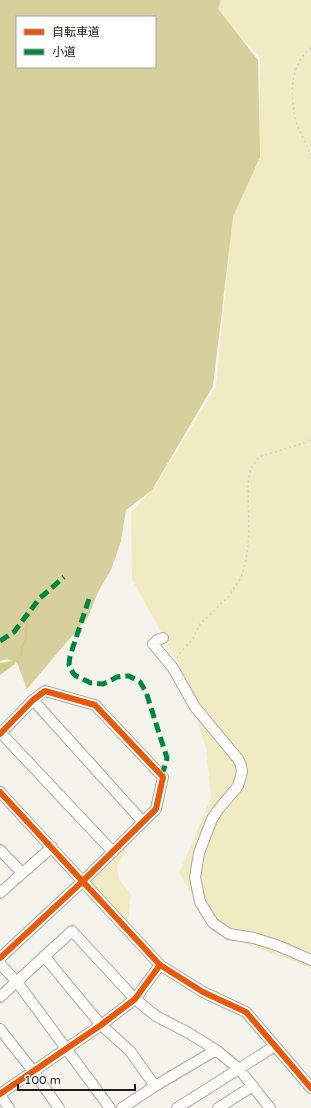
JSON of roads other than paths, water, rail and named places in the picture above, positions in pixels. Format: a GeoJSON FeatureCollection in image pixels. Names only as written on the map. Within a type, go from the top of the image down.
{"type":"FeatureCollection","features":[{"type":"Feature","properties":{"kind":"street"},"geometry":{"type":"LineString","coordinates":[[163,638],[156,640],[153,644],[174,668],[195,707],[238,759],[242,772],[238,786],[212,818],[199,853],[195,877],[200,902],[213,923],[229,934],[254,938],[279,946],[311,960]]}},
{"type":"Feature","properties":{"kind":"street"},"geometry":{"type":"LineString","coordinates":[[0,958],[84,881],[156,810],[163,777],[95,705],[45,691],[33,700],[1,733],[113,852]]}},
{"type":"Feature","properties":{"kind":"street"},"geometry":{"type":"LineString","coordinates":[[33,700],[143,822]]}},
{"type":"Feature","properties":{"kind":"street"},"geometry":{"type":"LineString","coordinates":[[0,792],[84,881],[160,965],[203,992],[246,1012],[311,1088]]}},
{"type":"Feature","properties":{"kind":"street"},"geometry":{"type":"LineString","coordinates":[[0,893],[52,847]]}},
{"type":"Feature","properties":{"kind":"street"},"geometry":{"type":"LineString","coordinates":[[0,850],[22,873]]}},
{"type":"Feature","properties":{"kind":"street"},"geometry":{"type":"LineString","coordinates":[[0,997],[72,931],[135,999],[156,1016],[187,1032],[216,1050],[240,1069],[270,1108]]}},
{"type":"Feature","properties":{"kind":"street"},"geometry":{"type":"LineString","coordinates":[[44,956],[101,1024],[130,1051],[155,1086]]}},
{"type":"Feature","properties":{"kind":"street"},"geometry":{"type":"LineString","coordinates":[[0,964],[17,982],[110,1108]]}},
{"type":"Feature","properties":{"kind":"street"},"geometry":{"type":"LineString","coordinates":[[9,1108],[0,1095],[135,999],[160,965]]}},
{"type":"Feature","properties":{"kind":"street"},"geometry":{"type":"LineString","coordinates":[[0,1029],[33,1071],[59,1108]]}},
{"type":"Feature","properties":{"kind":"street"},"geometry":{"type":"LineString","coordinates":[[177,1108],[275,1046]]}},
{"type":"Feature","properties":{"kind":"street"},"geometry":{"type":"LineString","coordinates":[[122,1108],[155,1086],[216,1050]]}},
{"type":"Feature","properties":{"kind":"street"},"geometry":{"type":"LineString","coordinates":[[218,1108],[253,1086]]}},
{"type":"Feature","properties":{"kind":"waterway"},"geometry":{"type":"LineString","coordinates":[[13,662],[21,656],[22,647],[26,640],[28,621],[38,607]]}}]}
